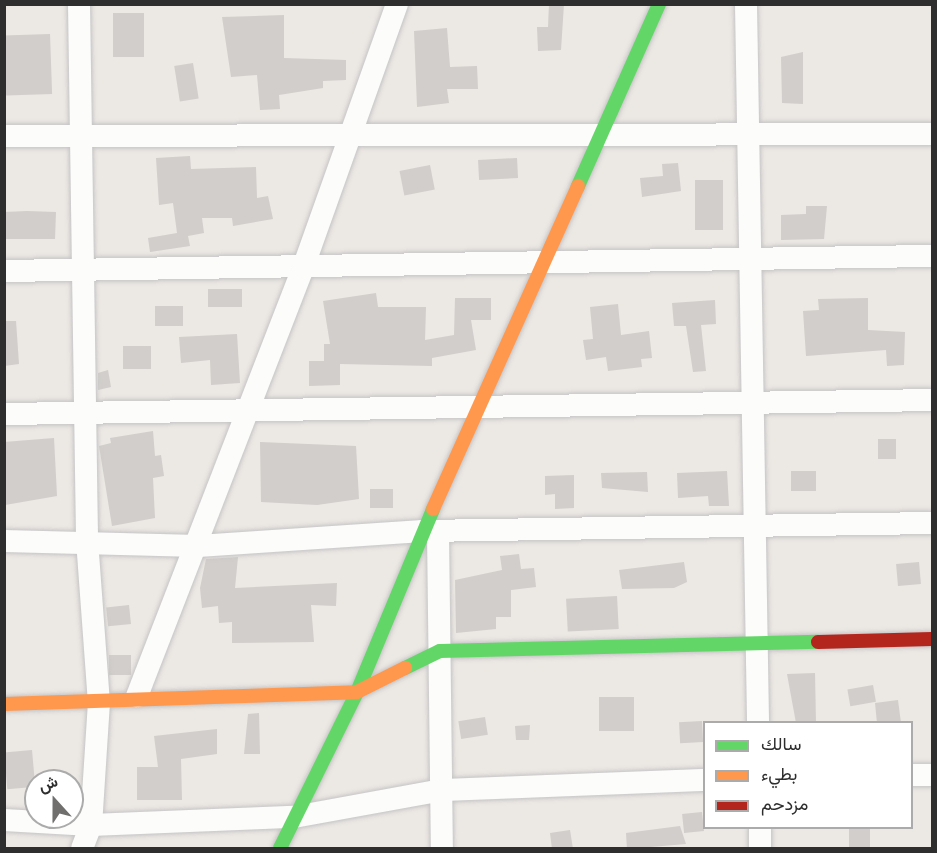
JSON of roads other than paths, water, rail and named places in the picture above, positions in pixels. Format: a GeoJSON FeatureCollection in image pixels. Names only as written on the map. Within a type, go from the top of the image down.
{"type":"FeatureCollection","features":[{"type":"Feature","properties":{"kind":"street"},"geometry":{"type":"LineString","coordinates":[[79,4],[83,133],[87,540],[99,702],[91,825],[82,849]]}},
{"type":"Feature","properties":{"kind":"street"},"geometry":{"type":"LineString","coordinates":[[137,696],[198,546],[303,268],[397,4]]}},
{"type":"Feature","properties":{"kind":"street"},"geometry":{"type":"LineString","coordinates":[[280,849],[357,693],[431,531],[480,405],[659,4]]}},
{"type":"Feature","properties":{"kind":"street"},"geometry":{"type":"LineString","coordinates":[[746,4],[758,721]]}},
{"type":"Feature","properties":{"kind":"street"},"geometry":{"type":"LineString","coordinates":[[4,136],[83,133],[352,133],[600,138],[933,134]]}},
{"type":"Feature","properties":{"kind":"street"},"geometry":{"type":"LineString","coordinates":[[4,271],[303,268],[933,256]]}},
{"type":"Feature","properties":{"kind":"street"},"geometry":{"type":"LineString","coordinates":[[4,414],[248,412],[480,405],[933,400]]}},
{"type":"Feature","properties":{"kind":"street"},"geometry":{"type":"LineString","coordinates":[[4,541],[87,540],[198,546],[431,531],[933,523]]}},
{"type":"Feature","properties":{"kind":"street"},"geometry":{"type":"LineString","coordinates":[[431,531],[440,651],[442,849]]}},
{"type":"Feature","properties":{"kind":"street"},"geometry":{"type":"LineString","coordinates":[[4,704],[99,702],[137,696],[357,693],[440,651],[757,641],[933,639]]}},
{"type":"Feature","properties":{"kind":"street"},"geometry":{"type":"LineString","coordinates":[[913,775],[933,775]]}},
{"type":"Feature","properties":{"kind":"street"},"geometry":{"type":"LineString","coordinates":[[4,820],[91,825],[294,818],[442,790],[703,780]]}},
{"type":"Feature","properties":{"kind":"street"},"geometry":{"type":"LineString","coordinates":[[760,829],[760,849]]}}]}
